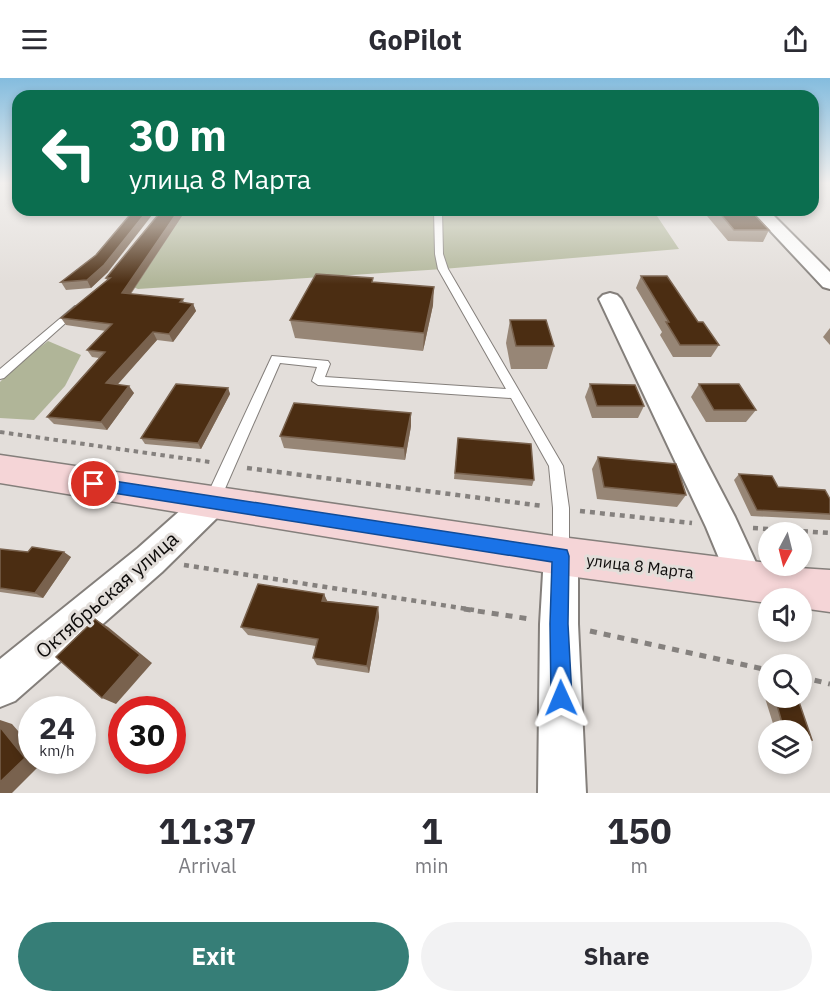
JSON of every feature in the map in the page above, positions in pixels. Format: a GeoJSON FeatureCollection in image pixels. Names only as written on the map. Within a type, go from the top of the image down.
{"type":"FeatureCollection","features":[{"type":"Feature","properties":{"kind":"main road","name":"улица 8 Марта"},"geometry":{"type":"LineString","coordinates":[[0,469],[561,556],[830,591]]}},
{"type":"Feature","properties":{"kind":"street"},"geometry":{"type":"LineString","coordinates":[[766,217],[830,283]]}},
{"type":"Feature","properties":{"kind":"street"},"geometry":{"type":"LineString","coordinates":[[610,299],[723,526],[746,580]]}},
{"type":"Feature","properties":{"kind":"street","name":"Октябрьская улица"},"geometry":{"type":"LineString","coordinates":[[0,686],[150,560],[212,502]]}},
{"type":"Feature","properties":{"kind":"street"},"geometry":{"type":"LineString","coordinates":[[561,556],[559,624],[562,793]]}},
{"type":"Feature","properties":{"kind":"lane"},"geometry":{"type":"LineString","coordinates":[[438,217],[439,254],[443,269],[556,466],[561,508],[561,556]]}},
{"type":"Feature","properties":{"kind":"lane"},"geometry":{"type":"LineString","coordinates":[[0,375],[87,298]]}},
{"type":"Feature","properties":{"kind":"lane"},"geometry":{"type":"LineString","coordinates":[[212,502],[276,359],[324,364],[318,381],[515,394]]}},
{"type":"Feature","properties":{"kind":"path"},"geometry":{"type":"LineString","coordinates":[[0,432],[228,465],[561,508],[723,526],[830,533]]}},
{"type":"Feature","properties":{"kind":"path"},"geometry":{"type":"LineString","coordinates":[[150,560],[559,624],[758,668]]}},
{"type":"Feature","properties":{"kind":"path"},"geometry":{"type":"LineString","coordinates":[[812,680],[830,684]]}},
{"type":"Feature","properties":{"kind":"green space"},"geometry":{"type":"Polygon","coordinates":[[[181,217],[658,217],[679,249],[443,269],[138,289],[133,287],[181,217]]]}},
{"type":"Feature","properties":{"kind":"green space"},"geometry":{"type":"Polygon","coordinates":[[[48,341],[81,355],[65,386],[34,420],[0,418],[0,382],[14,367],[48,341]]]}},
{"type":"Feature","properties":{"kind":"building"},"geometry":{"type":"Polygon","coordinates":[[[128,217],[142,217],[104,265],[87,280],[61,282],[96,255],[128,217]]]}},
{"type":"Feature","properties":{"kind":"building"},"geometry":{"type":"Polygon","coordinates":[[[156,217],[174,217],[122,293],[183,299],[180,302],[193,304],[169,334],[153,332],[106,383],[129,386],[101,422],[47,417],[105,352],[87,350],[112,324],[61,318],[110,278],[106,278],[156,217]]]}},
{"type":"Feature","properties":{"kind":"building"},"geometry":{"type":"Polygon","coordinates":[[[723,217],[757,217],[769,230],[734,230],[723,217]]]}},
{"type":"Feature","properties":{"kind":"building"},"geometry":{"type":"Polygon","coordinates":[[[316,274],[373,278],[372,282],[434,287],[424,333],[290,320],[316,274]]]}},
{"type":"Feature","properties":{"kind":"building"},"geometry":{"type":"Polygon","coordinates":[[[641,276],[667,276],[698,322],[703,322],[719,345],[680,345],[641,276]]]}},
{"type":"Feature","properties":{"kind":"building"},"geometry":{"type":"Polygon","coordinates":[[[510,320],[546,320],[554,346],[516,346],[510,320]]]}},
{"type":"Feature","properties":{"kind":"building"},"geometry":{"type":"Polygon","coordinates":[[[176,384],[228,388],[198,443],[141,438],[176,384]]]}},
{"type":"Feature","properties":{"kind":"building"},"geometry":{"type":"Polygon","coordinates":[[[590,384],[635,385],[644,406],[597,406],[590,384]]]}},
{"type":"Feature","properties":{"kind":"building"},"geometry":{"type":"Polygon","coordinates":[[[699,384],[739,384],[756,410],[714,410],[699,384]]]}},
{"type":"Feature","properties":{"kind":"building"},"geometry":{"type":"Polygon","coordinates":[[[294,403],[411,413],[404,448],[280,436],[294,403]]]}},
{"type":"Feature","properties":{"kind":"building"},"geometry":{"type":"Polygon","coordinates":[[[458,438],[531,444],[534,480],[455,473],[458,438]]]}},
{"type":"Feature","properties":{"kind":"building"},"geometry":{"type":"Polygon","coordinates":[[[598,457],[676,464],[686,495],[604,487],[598,457]]]}},
{"type":"Feature","properties":{"kind":"building"},"geometry":{"type":"Polygon","coordinates":[[[739,474],[772,476],[778,487],[825,490],[830,499],[830,514],[757,510],[739,474]]]}},
{"type":"Feature","properties":{"kind":"building"},"geometry":{"type":"Polygon","coordinates":[[[32,547],[64,552],[35,593],[0,588],[0,549],[28,552],[32,547]]]}},
{"type":"Feature","properties":{"kind":"building"},"geometry":{"type":"Polygon","coordinates":[[[258,584],[324,594],[322,601],[378,607],[367,666],[313,658],[318,639],[241,627],[258,584]]]}},
{"type":"Feature","properties":{"kind":"building"},"geometry":{"type":"Polygon","coordinates":[[[95,619],[140,655],[102,698],[56,657],[95,619]]]}},
{"type":"Feature","properties":{"kind":"building"},"geometry":{"type":"Polygon","coordinates":[[[778,708],[801,708],[805,720],[781,720],[778,708]]]}},
{"type":"Feature","properties":{"kind":"building"},"geometry":{"type":"Polygon","coordinates":[[[0,727],[18,749],[18,765],[0,782],[0,727]]]}},
{"type":"Feature","properties":{"kind":"route"},"geometry":{"type":"LineString","coordinates":[[94,484],[561,556],[559,624],[561,698]]}}]}
